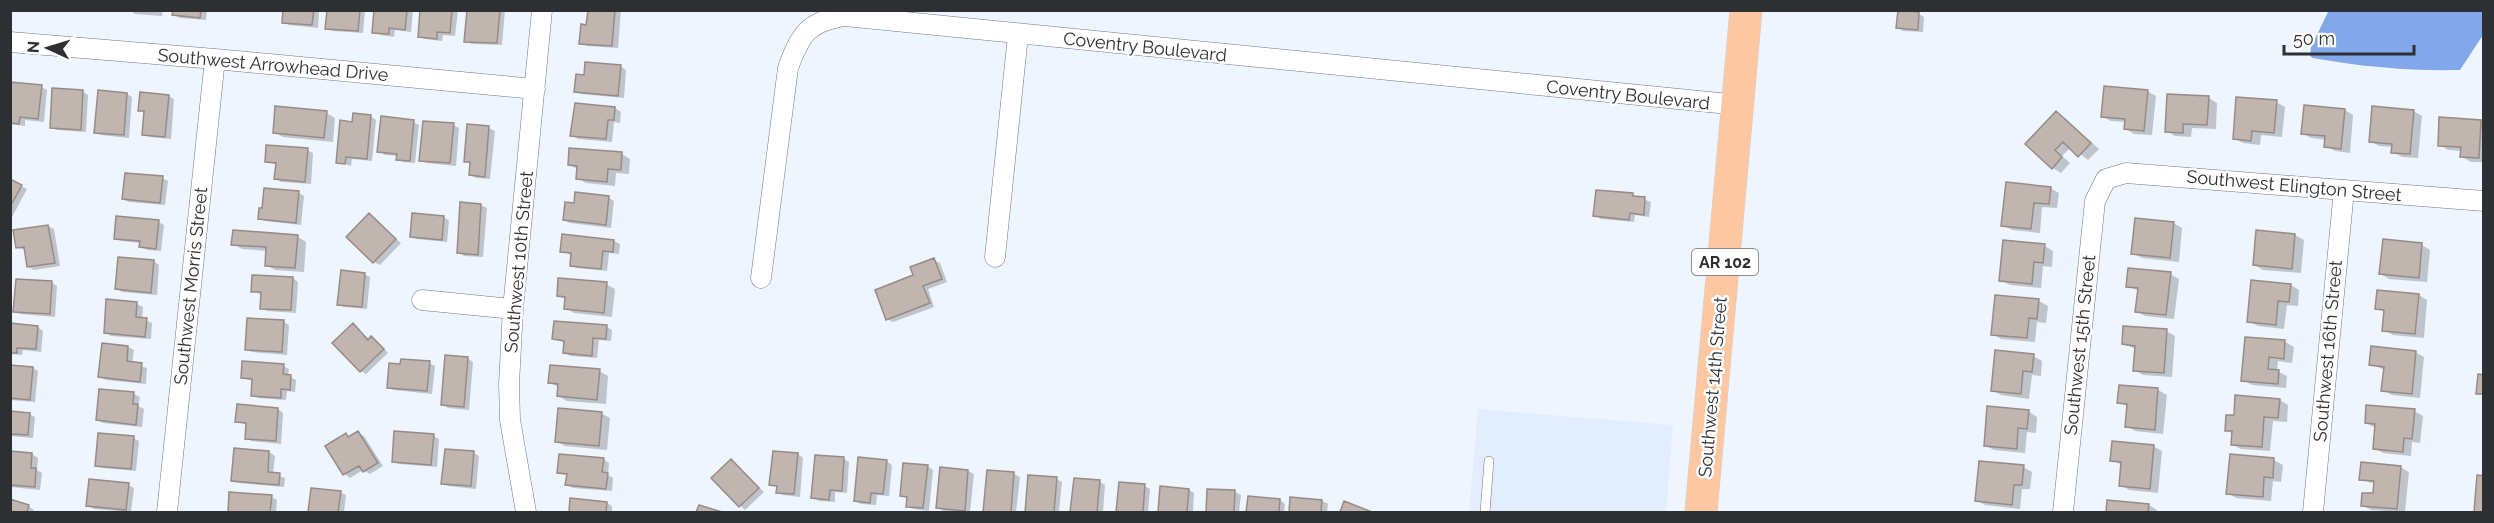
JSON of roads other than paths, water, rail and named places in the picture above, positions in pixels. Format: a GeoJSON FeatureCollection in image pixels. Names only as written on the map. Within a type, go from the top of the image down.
{"type":"FeatureCollection","features":[{"type":"Feature","properties":{"kind":"main road","name":"Southwest 14th Street"},"geometry":{"type":"LineString","coordinates":[[1701,513],[1746,10]]}},
{"type":"Feature","properties":{"kind":"street","name":"Southwest 10th Street"},"geometry":{"type":"LineString","coordinates":[[526,513],[510,420],[509,384],[513,309],[542,10]]}},
{"type":"Feature","properties":{"kind":"street","name":"Coventry Boulevard"},"geometry":{"type":"LineString","coordinates":[[761,278],[788,68],[797,43],[811,28],[825,19],[845,16],[1739,105]]}},
{"type":"Feature","properties":{"kind":"street"},"geometry":{"type":"LineString","coordinates":[[995,257],[1018,35]]}},
{"type":"Feature","properties":{"kind":"street","name":"Southwest Arrowhead Drive"},"geometry":{"type":"LineString","coordinates":[[10,42],[535,89]]}},
{"type":"Feature","properties":{"kind":"street","name":"Southwest Morris Street"},"geometry":{"type":"LineString","coordinates":[[167,513],[216,59]]}},
{"type":"Feature","properties":{"kind":"street","name":"Southwest Elington Street"},"geometry":{"type":"LineString","coordinates":[[2106,179],[2126,172],[2484,201]]}},
{"type":"Feature","properties":{"kind":"street","name":"Southwest 15th Street"},"geometry":{"type":"LineString","coordinates":[[2063,513],[2095,201],[2106,179]]}},
{"type":"Feature","properties":{"kind":"street","name":"Southwest 16th Street"},"geometry":{"type":"LineString","coordinates":[[2313,513],[2344,190]]}},
{"type":"Feature","properties":{"kind":"street"},"geometry":{"type":"LineString","coordinates":[[422,300],[513,309]]}},
{"type":"Feature","properties":{"kind":"lane"},"geometry":{"type":"LineString","coordinates":[[1485,513],[1489,461]]}},
{"type":"Feature","properties":{"kind":"water"},"geometry":{"type":"Polygon","coordinates":[[[2329,10],[2483,11],[2483,35],[2460,70],[2386,68],[2313,58],[2310,56],[2311,47],[2329,10]]]}}]}
